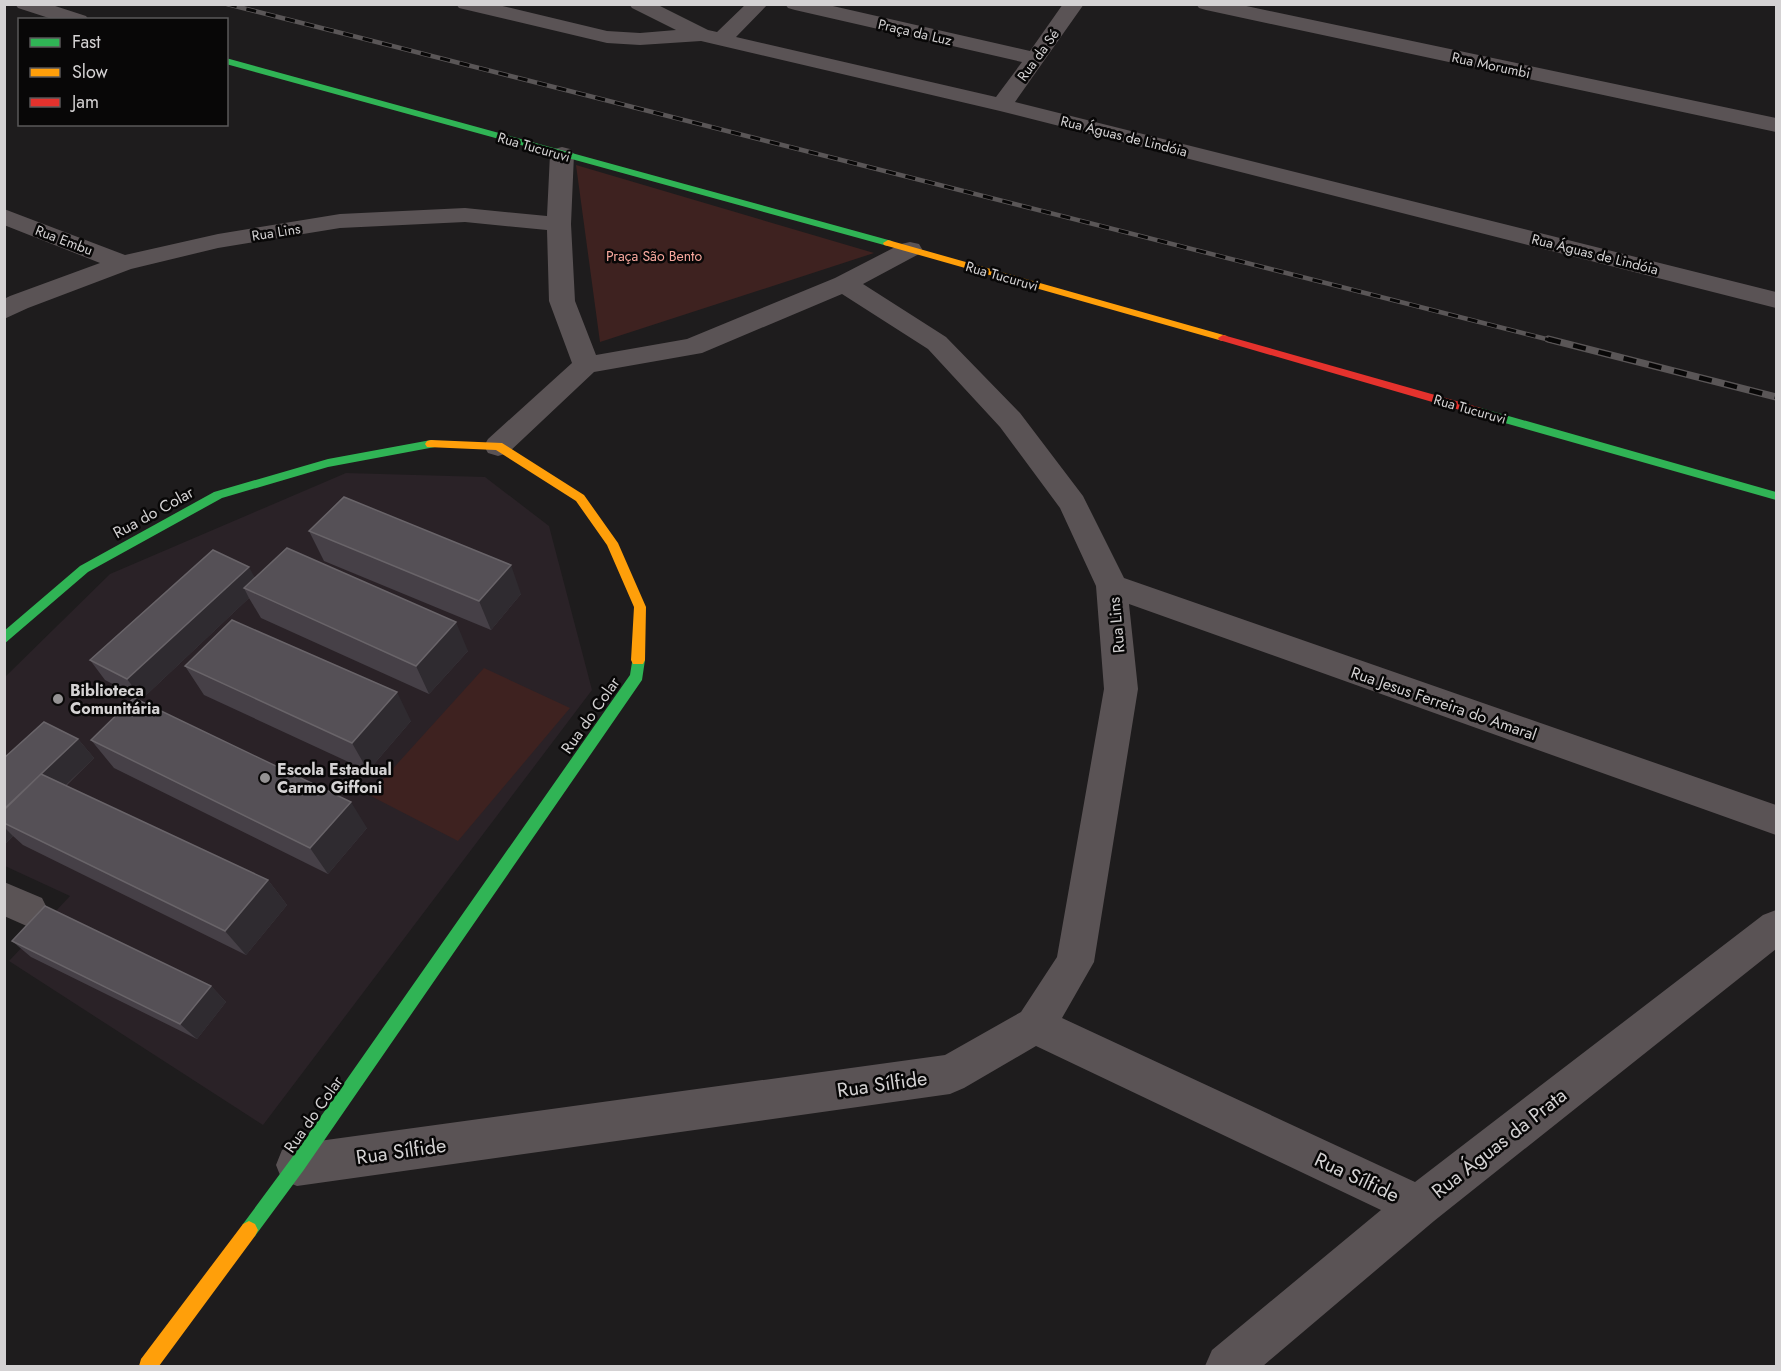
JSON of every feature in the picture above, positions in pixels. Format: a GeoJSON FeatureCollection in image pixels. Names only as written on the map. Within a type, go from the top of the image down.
{"type":"FeatureCollection","features":[{"type":"Feature","properties":{"kind":"street"},"geometry":{"type":"LineString","coordinates":[[25,4],[72,18]]}},
{"type":"Feature","properties":{"kind":"street","name":"Rua Águas de Lindóia"},"geometry":{"type":"LineString","coordinates":[[466,4],[608,38],[711,38],[1002,105],[1776,300]]}},
{"type":"Feature","properties":{"kind":"street"},"geometry":{"type":"LineString","coordinates":[[639,4],[711,38],[758,4]]}},
{"type":"Feature","properties":{"kind":"street","name":"Praça da Luz"},"geometry":{"type":"LineString","coordinates":[[795,4],[1035,59]]}},
{"type":"Feature","properties":{"kind":"street","name":"Rua da Sé"},"geometry":{"type":"LineString","coordinates":[[1002,105],[1074,4]]}},
{"type":"Feature","properties":{"kind":"street","name":"Rua Morumbi"},"geometry":{"type":"LineString","coordinates":[[1206,4],[1776,125]]}},
{"type":"Feature","properties":{"kind":"street","name":"Rua Tucuruvi"},"geometry":{"type":"LineString","coordinates":[[228,62],[910,249],[1776,496]]}},
{"type":"Feature","properties":{"kind":"street"},"geometry":{"type":"LineString","coordinates":[[562,154],[560,224],[562,301],[586,365]]}},
{"type":"Feature","properties":{"kind":"street","name":"Rua Embu"},"geometry":{"type":"LineString","coordinates":[[4,216],[123,263]]}},
{"type":"Feature","properties":{"kind":"street","name":"Rua Lins"},"geometry":{"type":"LineString","coordinates":[[4,311],[19,302],[123,263],[219,241],[340,221],[465,216],[560,224]]}},
{"type":"Feature","properties":{"kind":"street"},"geometry":{"type":"LineString","coordinates":[[498,446],[586,365],[693,347],[844,284],[910,249]]}},
{"type":"Feature","properties":{"kind":"street","name":"Rua Lins"},"geometry":{"type":"LineString","coordinates":[[844,284],[937,343],[1010,420],[1073,504],[1112,586],[1121,689],[1075,962],[1035,1025]]}},
{"type":"Feature","properties":{"kind":"street","name":"Rua do Colar"},"geometry":{"type":"LineString","coordinates":[[4,639],[84,569],[218,495],[328,463],[428,444],[498,446],[580,498],[612,543],[640,607],[637,676],[297,1165],[148,1366]]}},
{"type":"Feature","properties":{"kind":"street","name":"Rua Jesus Ferreira do Amaral"},"geometry":{"type":"LineString","coordinates":[[1112,586],[1776,820]]}},
{"type":"Feature","properties":{"kind":"street","name":"Rua Águas da Prata"},"geometry":{"type":"LineString","coordinates":[[1228,1366],[1419,1206],[1776,927]]}},
{"type":"Feature","properties":{"kind":"street","name":"Rua Sílfide"},"geometry":{"type":"LineString","coordinates":[[297,1165],[950,1074],[1035,1025],[1419,1206]]}},
{"type":"Feature","properties":{"kind":"shaded area","name":"Escola Estadual Carmo Giffoni"},"geometry":{"type":"Polygon","coordinates":[[[346,473],[485,477],[549,526],[592,690],[263,1125],[9,961],[70,896],[5,866],[5,677],[110,574],[346,473]]]}},
{"type":"Feature","properties":{"kind":"green space","name":"Praça São Bento"},"geometry":{"type":"Polygon","coordinates":[[[576,165],[874,253],[600,342],[576,165]]]}},
{"type":"Feature","properties":{"kind":"green space"},"geometry":{"type":"Polygon","coordinates":[[[484,668],[570,708],[458,841],[369,795],[484,668]]]}},
{"type":"Feature","properties":{"kind":"building"},"geometry":{"type":"Polygon","coordinates":[[[344,497],[511,565],[479,601],[309,531],[344,497]]]}},
{"type":"Feature","properties":{"kind":"building"},"geometry":{"type":"Polygon","coordinates":[[[287,548],[456,622],[416,666],[244,588],[287,548]]]}},
{"type":"Feature","properties":{"kind":"building"},"geometry":{"type":"Polygon","coordinates":[[[213,550],[249,567],[127,679],[90,660],[213,550]]]}},
{"type":"Feature","properties":{"kind":"building"},"geometry":{"type":"Polygon","coordinates":[[[232,620],[397,692],[352,743],[185,666],[232,620]]]}},
{"type":"Feature","properties":{"kind":"building"},"geometry":{"type":"Polygon","coordinates":[[[134,698],[351,802],[310,848],[91,740],[134,698]]]}},
{"type":"Feature","properties":{"kind":"building"},"geometry":{"type":"Polygon","coordinates":[[[44,722],[78,739],[4,809],[4,758],[44,722]]]}},
{"type":"Feature","properties":{"kind":"building"},"geometry":{"type":"Polygon","coordinates":[[[41,774],[268,880],[225,931],[4,823],[4,810],[41,774]]]}},
{"type":"Feature","properties":{"kind":"building"},"geometry":{"type":"Polygon","coordinates":[[[45,906],[211,986],[180,1024],[12,941],[45,906]]]}},
{"type":"Feature","properties":{"kind":"railway"},"geometry":{"type":"LineString","coordinates":[[227,4],[1554,341]]}},
{"type":"Feature","properties":{"kind":"railway"},"geometry":{"type":"LineString","coordinates":[[1548,339],[1776,397]]}},
{"type":"Feature","properties":{"kind":"traffic: fast"},"geometry":{"type":"LineString","coordinates":[[228,62],[888,243]]}},
{"type":"Feature","properties":{"kind":"traffic: fast"},"geometry":{"type":"LineString","coordinates":[[1477,411],[1776,496]]}},
{"type":"Feature","properties":{"kind":"traffic: fast"},"geometry":{"type":"LineString","coordinates":[[4,639],[84,569],[218,495],[328,463],[431,444]]}},
{"type":"Feature","properties":{"kind":"traffic: fast"},"geometry":{"type":"LineString","coordinates":[[249,1230],[297,1165],[637,676],[638,660]]}},
{"type":"Feature","properties":{"kind":"traffic: slow"},"geometry":{"type":"LineString","coordinates":[[888,243],[1223,338]]}},
{"type":"Feature","properties":{"kind":"traffic: slow"},"geometry":{"type":"LineString","coordinates":[[431,444],[498,446],[580,498],[612,543],[640,607],[638,660]]}},
{"type":"Feature","properties":{"kind":"traffic: slow"},"geometry":{"type":"LineString","coordinates":[[148,1366],[249,1230]]}},
{"type":"Feature","properties":{"kind":"traffic: jam"},"geometry":{"type":"LineString","coordinates":[[1223,338],[1477,411]]}},
{"type":"Feature","properties":{"kind":"place","name":"Biblioteca Comunitária"},"geometry":{"type":"Point","coordinates":[58,699]}},
{"type":"Feature","properties":{"kind":"place","name":"Escola Estadual Carmo Giffoni"},"geometry":{"type":"Point","coordinates":[265,778]}}]}
